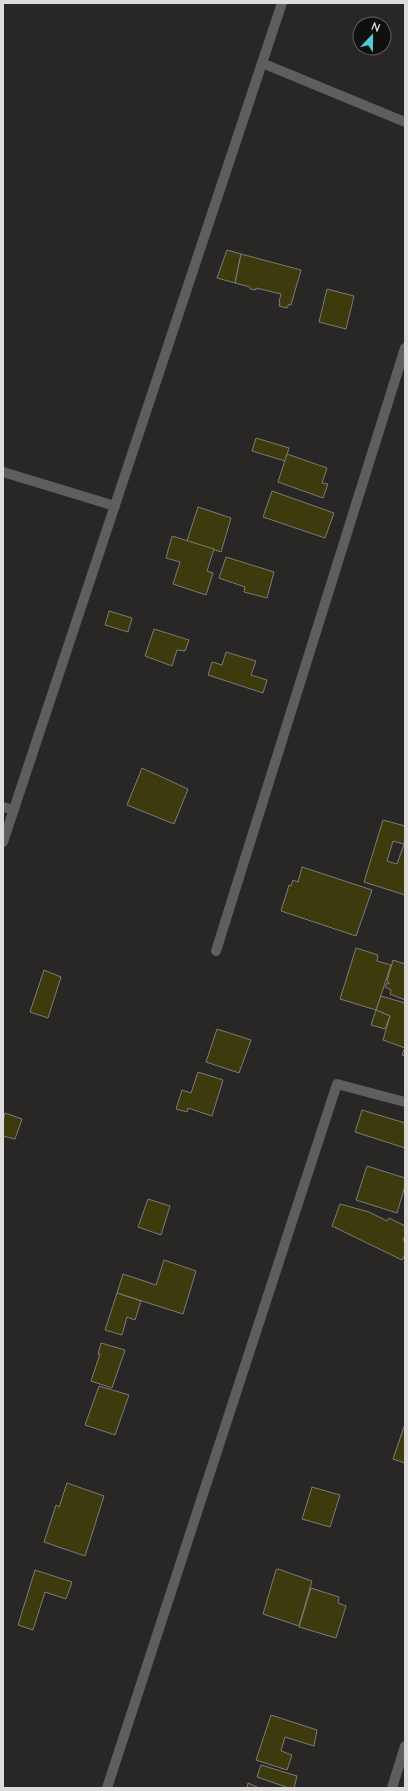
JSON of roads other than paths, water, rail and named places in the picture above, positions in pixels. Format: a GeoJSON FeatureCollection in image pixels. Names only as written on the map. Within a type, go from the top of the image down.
{"type":"FeatureCollection","features":[{"type":"Feature","properties":{"kind":"street"},"geometry":{"type":"LineString","coordinates":[[3,842],[282,3]]}},
{"type":"Feature","properties":{"kind":"street"},"geometry":{"type":"LineString","coordinates":[[262,63],[405,122]]}},
{"type":"Feature","properties":{"kind":"street"},"geometry":{"type":"LineString","coordinates":[[216,951],[405,348]]}},
{"type":"Feature","properties":{"kind":"street"},"geometry":{"type":"LineString","coordinates":[[3,472],[115,506]]}},
{"type":"Feature","properties":{"kind":"street"},"geometry":{"type":"LineString","coordinates":[[3,807],[14,810]]}},
{"type":"Feature","properties":{"kind":"street"},"geometry":{"type":"LineString","coordinates":[[107,1788],[337,1084],[405,1102]]}},
{"type":"Feature","properties":{"kind":"street"},"geometry":{"type":"LineString","coordinates":[[392,1788],[405,1746]]}}]}
